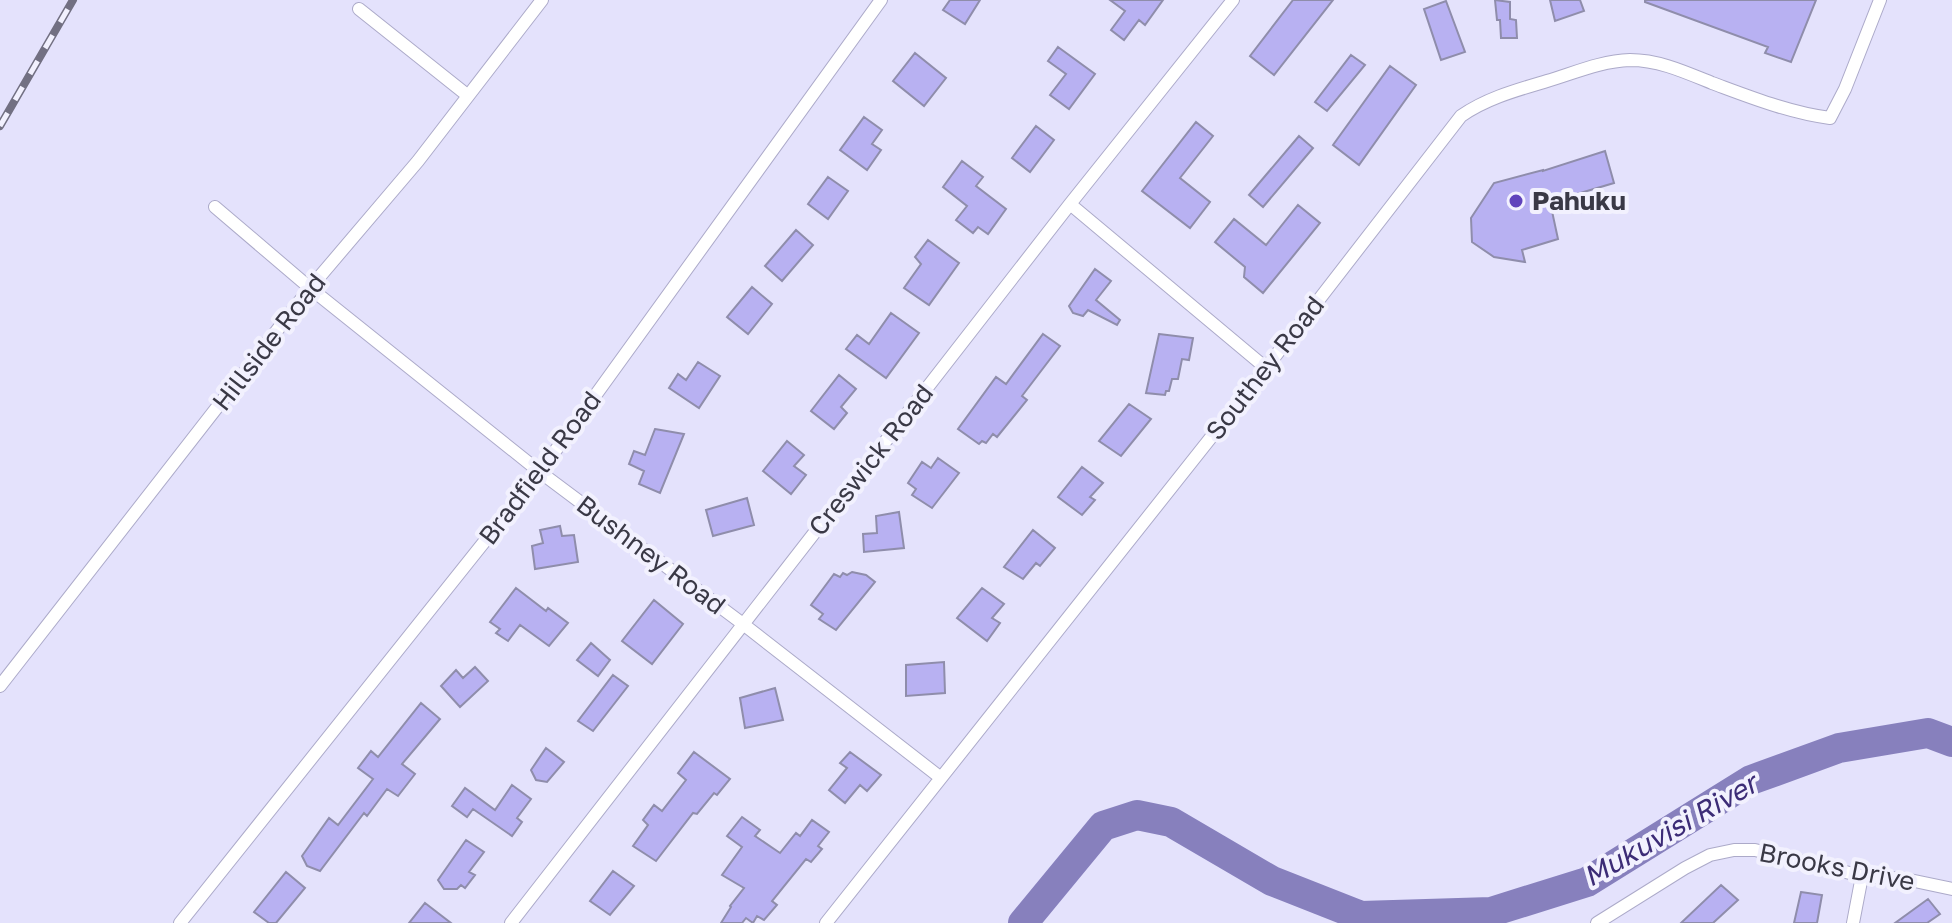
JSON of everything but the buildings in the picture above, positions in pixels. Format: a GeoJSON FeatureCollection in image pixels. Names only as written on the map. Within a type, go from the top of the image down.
{"type":"FeatureCollection","features":[{"type":"Feature","properties":{"kind":"street","name":"Hillside Road"},"geometry":{"type":"LineString","coordinates":[[0,686],[310,288],[418,161],[542,0]]}},
{"type":"Feature","properties":{"kind":"street","name":"Bradfield Road"},"geometry":{"type":"LineString","coordinates":[[180,923],[540,472],[881,0]]}},
{"type":"Feature","properties":{"kind":"street","name":"Creswick Road"},"geometry":{"type":"LineString","coordinates":[[511,923],[1070,204],[1233,0]]}},
{"type":"Feature","properties":{"kind":"street","name":"Southey Road"},"geometry":{"type":"LineString","coordinates":[[826,923],[1266,368],[1461,116],[1497,97],[1608,62],[1649,61],[1758,99],[1830,118],[1845,89],[1880,0]]}},
{"type":"Feature","properties":{"kind":"street"},"geometry":{"type":"LineString","coordinates":[[359,9],[467,95]]}},
{"type":"Feature","properties":{"kind":"street"},"geometry":{"type":"LineString","coordinates":[[1070,204],[1266,368]]}},
{"type":"Feature","properties":{"kind":"street","name":"Bushney Road"},"geometry":{"type":"LineString","coordinates":[[215,207],[310,288],[540,472],[941,778]]}},
{"type":"Feature","properties":{"kind":"street","name":"Brooks Drive"},"geometry":{"type":"LineString","coordinates":[[1597,923],[1685,868],[1723,852],[1755,850],[1862,876],[1905,879],[1952,889]]}},
{"type":"Feature","properties":{"kind":"street"},"geometry":{"type":"LineString","coordinates":[[1853,923],[1862,876]]}},
{"type":"Feature","properties":{"kind":"waterway","name":"Mukuvisi River"},"geometry":{"type":"LineString","coordinates":[[1023,923],[1103,826],[1137,815],[1171,822],[1272,881],[1361,916],[1491,912],[1587,882],[1751,780],[1839,748],[1928,733],[1952,742]]}},
{"type":"Feature","properties":{"kind":"railway"},"geometry":{"type":"LineString","coordinates":[[0,126],[73,0]]}},
{"type":"Feature","properties":{"kind":"place","name":"Pahuku"},"geometry":{"type":"Point","coordinates":[1516,201]}}]}
